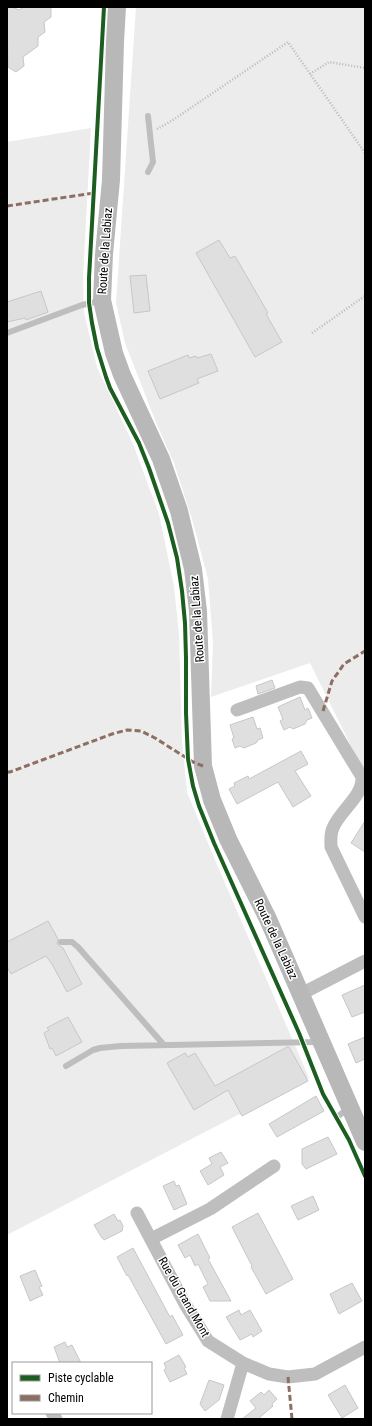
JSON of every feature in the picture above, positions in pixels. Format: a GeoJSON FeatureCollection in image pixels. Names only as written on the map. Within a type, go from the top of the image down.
{"type":"FeatureCollection","features":[{"type":"Feature","properties":{"kind":"main road","name":"Route de la Labiaz"},"geometry":{"type":"LineString","coordinates":[[117,7],[111,180],[104,254],[102,300],[114,353],[122,375],[161,459],[179,511],[193,569],[198,611],[203,766],[212,800],[228,839],[268,919],[322,1042],[343,1112],[365,1142]]}},
{"type":"Feature","properties":{"kind":"street"},"geometry":{"type":"LineString","coordinates":[[237,710],[300,687],[308,688],[323,711],[362,777],[362,783],[359,791],[333,828],[330,836],[331,847],[365,917]]}},
{"type":"Feature","properties":{"kind":"street"},"geometry":{"type":"LineString","coordinates":[[301,994],[365,961]]}},
{"type":"Feature","properties":{"kind":"street"},"geometry":{"type":"LineString","coordinates":[[151,1239],[210,1209],[274,1166]]}},
{"type":"Feature","properties":{"kind":"street","name":"Rue du Grand Mont"},"geometry":{"type":"LineString","coordinates":[[137,1213],[185,1304],[208,1341],[243,1363],[269,1374],[288,1378],[315,1374],[365,1347]]}},
{"type":"Feature","properties":{"kind":"street"},"geometry":{"type":"LineString","coordinates":[[227,1419],[243,1363]]}},
{"type":"Feature","properties":{"kind":"lane"},"geometry":{"type":"LineString","coordinates":[[148,116],[153,162],[148,172]]}},
{"type":"Feature","properties":{"kind":"lane"},"geometry":{"type":"LineString","coordinates":[[7,333],[82,305],[102,300]]}},
{"type":"Feature","properties":{"kind":"lane"},"geometry":{"type":"LineString","coordinates":[[62,942],[72,942],[78,947],[164,1045]]}},
{"type":"Feature","properties":{"kind":"lane"},"geometry":{"type":"LineString","coordinates":[[66,1066],[93,1050],[100,1048],[164,1045],[322,1042]]}},
{"type":"Feature","properties":{"kind":"path"},"geometry":{"type":"LineString","coordinates":[[150,133],[173,120],[288,42],[365,153]]}},
{"type":"Feature","properties":{"kind":"path"},"geometry":{"type":"LineString","coordinates":[[310,74],[330,62],[365,68]]}},
{"type":"Feature","properties":{"kind":"path"},"geometry":{"type":"LineString","coordinates":[[312,332],[365,296]]}},
{"type":"Feature","properties":{"kind":"shaded area"},"geometry":{"type":"Polygon","coordinates":[[[136,7],[365,7],[365,774],[310,663],[211,697],[213,643],[208,579],[192,519],[174,463],[157,425],[125,343],[116,303],[136,7]]]}},
{"type":"Feature","properties":{"kind":"shaded area"},"geometry":{"type":"Polygon","coordinates":[[[91,128],[83,277],[84,312],[97,367],[133,444],[159,514],[174,586],[179,635],[182,740],[187,792],[309,1078],[7,1235],[7,142],[91,128]]]}},
{"type":"Feature","properties":{"kind":"building"},"geometry":{"type":"Polygon","coordinates":[[[7,7],[12,7],[19,10],[24,7],[51,7],[51,17],[44,22],[45,32],[38,37],[38,46],[23,57],[24,66],[16,72],[8,67],[7,7]]]}},
{"type":"Feature","properties":{"kind":"building"},"geometry":{"type":"Polygon","coordinates":[[[219,240],[230,258],[235,256],[268,313],[266,314],[282,342],[255,357],[196,253],[219,240]]]}},
{"type":"Feature","properties":{"kind":"building"},"geometry":{"type":"Polygon","coordinates":[[[146,275],[150,311],[134,313],[130,276],[146,275]]]}},
{"type":"Feature","properties":{"kind":"building"},"geometry":{"type":"Polygon","coordinates":[[[41,291],[48,312],[26,320],[25,318],[7,322],[7,302],[41,291]]]}},
{"type":"Feature","properties":{"kind":"building"},"geometry":{"type":"Polygon","coordinates":[[[211,354],[218,371],[197,379],[199,383],[160,399],[148,371],[188,355],[189,358],[196,356],[197,358],[211,354]]]}},
{"type":"Feature","properties":{"kind":"building"},"geometry":{"type":"Polygon","coordinates":[[[272,680],[275,688],[258,694],[256,686],[272,680]]]}},
{"type":"Feature","properties":{"kind":"building"},"geometry":{"type":"Polygon","coordinates":[[[300,697],[305,710],[308,708],[312,718],[307,720],[305,724],[293,729],[290,727],[284,730],[280,721],[283,719],[278,707],[300,697]]]}},
{"type":"Feature","properties":{"kind":"building"},"geometry":{"type":"Polygon","coordinates":[[[253,717],[257,729],[260,728],[263,738],[244,748],[240,746],[235,748],[230,725],[253,717]]]}},
{"type":"Feature","properties":{"kind":"building"},"geometry":{"type":"Polygon","coordinates":[[[301,751],[308,764],[295,771],[311,796],[293,807],[278,782],[237,804],[229,789],[235,786],[234,783],[248,776],[249,779],[301,751]]]}},
{"type":"Feature","properties":{"kind":"building"},"geometry":{"type":"Polygon","coordinates":[[[365,821],[365,852],[351,843],[365,821]]]}},
{"type":"Feature","properties":{"kind":"building"},"geometry":{"type":"Polygon","coordinates":[[[48,921],[58,939],[57,944],[63,948],[82,984],[67,992],[46,956],[11,974],[7,967],[7,942],[48,921]]]}},
{"type":"Feature","properties":{"kind":"building"},"geometry":{"type":"Polygon","coordinates":[[[365,985],[365,1012],[352,1017],[342,995],[365,985]]]}},
{"type":"Feature","properties":{"kind":"building"},"geometry":{"type":"Polygon","coordinates":[[[68,1017],[82,1042],[56,1056],[52,1048],[50,1049],[44,1033],[49,1030],[47,1028],[68,1017]]]}},
{"type":"Feature","properties":{"kind":"building"},"geometry":{"type":"Polygon","coordinates":[[[365,1037],[365,1059],[356,1063],[348,1044],[365,1037]]]}},
{"type":"Feature","properties":{"kind":"building"},"geometry":{"type":"Polygon","coordinates":[[[289,1047],[308,1081],[242,1116],[228,1090],[194,1110],[167,1063],[185,1053],[188,1057],[195,1053],[215,1086],[289,1047]]]}},
{"type":"Feature","properties":{"kind":"building"},"geometry":{"type":"Polygon","coordinates":[[[316,1096],[324,1111],[277,1137],[269,1124],[316,1096]]]}},
{"type":"Feature","properties":{"kind":"building"},"geometry":{"type":"Polygon","coordinates":[[[328,1137],[337,1154],[306,1169],[302,1164],[302,1149],[328,1137]]]}},
{"type":"Feature","properties":{"kind":"building"},"geometry":{"type":"Polygon","coordinates":[[[221,1152],[228,1163],[220,1167],[224,1175],[208,1185],[200,1171],[212,1164],[209,1158],[221,1152]]]}},
{"type":"Feature","properties":{"kind":"building"},"geometry":{"type":"Polygon","coordinates":[[[174,1181],[176,1186],[179,1185],[187,1204],[174,1210],[163,1186],[174,1181]]]}},
{"type":"Feature","properties":{"kind":"building"},"geometry":{"type":"Polygon","coordinates":[[[313,1196],[319,1210],[298,1220],[291,1206],[313,1196]]]}},
{"type":"Feature","properties":{"kind":"building"},"geometry":{"type":"Polygon","coordinates":[[[258,1213],[293,1279],[266,1294],[232,1227],[258,1213]]]}},
{"type":"Feature","properties":{"kind":"building"},"geometry":{"type":"Polygon","coordinates":[[[114,1214],[123,1226],[122,1231],[104,1240],[94,1225],[114,1214]]]}},
{"type":"Feature","properties":{"kind":"building"},"geometry":{"type":"Polygon","coordinates":[[[198,1234],[210,1258],[208,1259],[231,1301],[210,1301],[203,1287],[208,1284],[198,1264],[195,1266],[190,1255],[185,1258],[178,1245],[198,1234]]]}},
{"type":"Feature","properties":{"kind":"building"},"geometry":{"type":"Polygon","coordinates":[[[133,1248],[170,1317],[172,1315],[183,1335],[166,1344],[117,1257],[133,1248]]]}},
{"type":"Feature","properties":{"kind":"building"},"geometry":{"type":"Polygon","coordinates":[[[35,1270],[42,1286],[39,1287],[43,1295],[30,1301],[20,1276],[35,1270]]]}},
{"type":"Feature","properties":{"kind":"building"},"geometry":{"type":"Polygon","coordinates":[[[352,1283],[362,1301],[339,1314],[330,1294],[352,1283]]]}},
{"type":"Feature","properties":{"kind":"building"},"geometry":{"type":"Polygon","coordinates":[[[239,1310],[241,1315],[250,1310],[262,1331],[253,1337],[252,1334],[240,1340],[226,1317],[239,1310]]]}},
{"type":"Feature","properties":{"kind":"building"},"geometry":{"type":"Polygon","coordinates":[[[65,1342],[67,1347],[72,1345],[80,1362],[60,1362],[54,1347],[65,1342]]]}},
{"type":"Feature","properties":{"kind":"building"},"geometry":{"type":"Polygon","coordinates":[[[179,1355],[186,1367],[184,1368],[187,1374],[170,1382],[164,1370],[166,1368],[164,1363],[179,1355]]]}},
{"type":"Feature","properties":{"kind":"building"},"geometry":{"type":"Polygon","coordinates":[[[209,1380],[224,1385],[219,1400],[205,1411],[200,1404],[209,1380]]]}},
{"type":"Feature","properties":{"kind":"building"},"geometry":{"type":"Polygon","coordinates":[[[345,1385],[358,1408],[342,1418],[328,1395],[345,1385]]]}},
{"type":"Feature","properties":{"kind":"building"},"geometry":{"type":"Polygon","coordinates":[[[269,1390],[277,1399],[272,1404],[273,1406],[258,1419],[242,1419],[256,1408],[250,1401],[261,1392],[264,1395],[269,1390]]]}},
{"type":"Feature","properties":{"kind":"marked path"},"geometry":{"type":"LineString","coordinates":[[7,206],[94,193]]}},
{"type":"Feature","properties":{"kind":"marked path"},"geometry":{"type":"LineString","coordinates":[[323,711],[332,681],[344,664],[365,651]]}},
{"type":"Feature","properties":{"kind":"marked path"},"geometry":{"type":"LineString","coordinates":[[7,772],[127,730],[141,731],[193,762],[203,766]]}},
{"type":"Feature","properties":{"kind":"marked path"},"geometry":{"type":"LineString","coordinates":[[288,1377],[292,1419]]}},
{"type":"Feature","properties":{"kind":"cycle path"},"geometry":{"type":"LineString","coordinates":[[104,7],[89,278],[89,303],[97,348],[106,377],[110,388],[139,443],[149,468],[168,523],[177,558],[185,623],[188,759],[193,786],[199,806],[214,843],[299,1033],[323,1094],[349,1140],[365,1176]]}}]}
